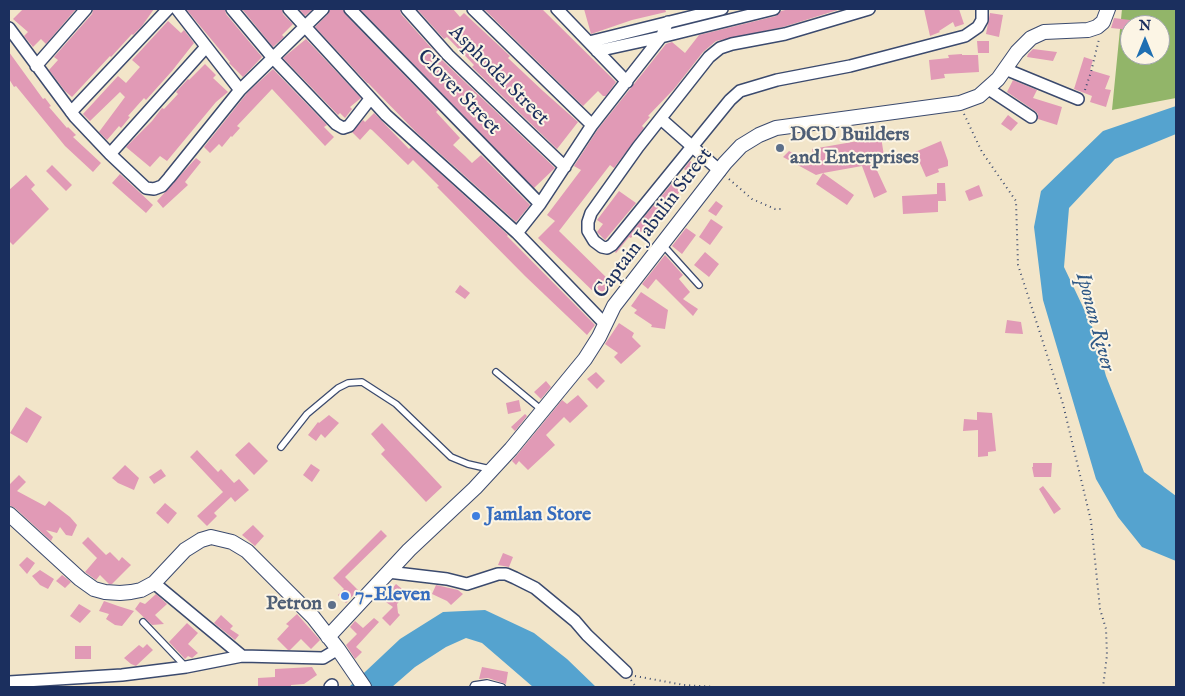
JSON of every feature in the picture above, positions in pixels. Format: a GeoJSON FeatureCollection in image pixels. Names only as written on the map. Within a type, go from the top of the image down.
{"type":"FeatureCollection","features":[{"type":"Feature","properties":{"kind":"street"},"geometry":{"type":"LineString","coordinates":[[36,66],[86,9]]}},
{"type":"Feature","properties":{"kind":"street"},"geometry":{"type":"LineString","coordinates":[[71,112],[168,9]]}},
{"type":"Feature","properties":{"kind":"street"},"geometry":{"type":"LineString","coordinates":[[177,9],[240,90]]}},
{"type":"Feature","properties":{"kind":"street"},"geometry":{"type":"LineString","coordinates":[[232,9],[273,58],[336,124],[343,128],[349,126],[370,99]]}},
{"type":"Feature","properties":{"kind":"street"},"geometry":{"type":"LineString","coordinates":[[289,9],[393,122],[517,233],[605,324]]}},
{"type":"Feature","properties":{"kind":"street"},"geometry":{"type":"LineString","coordinates":[[9,28],[71,112],[110,154],[146,188],[154,189],[162,186],[169,178],[240,90],[323,9]]}},
{"type":"Feature","properties":{"kind":"street","name":"Clover Street"},"geometry":{"type":"LineString","coordinates":[[350,9],[540,204]]}},
{"type":"Feature","properties":{"kind":"street","name":"Asphodel Street"},"geometry":{"type":"LineString","coordinates":[[407,9],[448,55],[565,167]]}},
{"type":"Feature","properties":{"kind":"street"},"geometry":{"type":"LineString","coordinates":[[473,9],[592,125]]}},
{"type":"Feature","properties":{"kind":"street"},"geometry":{"type":"LineString","coordinates":[[557,9],[627,82]]}},
{"type":"Feature","properties":{"kind":"street"},"geometry":{"type":"LineString","coordinates":[[593,46],[668,22],[722,9]]}},
{"type":"Feature","properties":{"kind":"street"},"geometry":{"type":"LineString","coordinates":[[593,46],[661,37],[774,9]]}},
{"type":"Feature","properties":{"kind":"street"},"geometry":{"type":"LineString","coordinates":[[869,9],[785,34],[732,44],[720,48],[708,57],[638,147],[591,213],[588,231],[594,240],[602,247],[607,248],[612,245],[692,145],[730,100],[740,92],[777,80],[850,66],[965,36],[978,27],[982,20],[982,9]]}},
{"type":"Feature","properties":{"kind":"street","name":"Captain Jabulin Street"},"geometry":{"type":"LineString","coordinates":[[328,636],[388,572],[492,470],[542,411],[585,359],[599,338],[614,306],[720,170],[741,146],[759,135],[776,128],[960,102],[979,96],[998,79],[1017,52],[1031,38],[1044,32],[1088,30],[1097,27],[1106,15]]}},
{"type":"Feature","properties":{"kind":"street"},"geometry":{"type":"LineString","coordinates":[[517,233],[540,204],[592,125],[661,37],[668,22]]}},
{"type":"Feature","properties":{"kind":"street"},"geometry":{"type":"LineString","coordinates":[[110,154],[206,47]]}},
{"type":"Feature","properties":{"kind":"street"},"geometry":{"type":"LineString","coordinates":[[1005,69],[1078,99]]}},
{"type":"Feature","properties":{"kind":"street"},"geometry":{"type":"LineString","coordinates":[[987,88],[1031,117]]}},
{"type":"Feature","properties":{"kind":"street"},"geometry":{"type":"LineString","coordinates":[[661,119],[720,170]]}},
{"type":"Feature","properties":{"kind":"street"},"geometry":{"type":"LineString","coordinates":[[9,514],[80,579],[94,588],[105,592],[120,593],[141,590],[154,583],[193,544],[211,537],[222,538],[232,542],[247,551],[313,617],[364,687]]}},
{"type":"Feature","properties":{"kind":"street"},"geometry":{"type":"LineString","coordinates":[[388,572],[447,579],[466,584],[498,574],[506,574],[535,588],[575,621],[626,672]]}},
{"type":"Feature","properties":{"kind":"street"},"geometry":{"type":"LineString","coordinates":[[154,583],[242,656]]}},
{"type":"Feature","properties":{"kind":"street"},"geometry":{"type":"LineString","coordinates":[[9,682],[122,675],[186,667],[242,656],[324,658],[342,655]]}},
{"type":"Feature","properties":{"kind":"lane"},"geometry":{"type":"LineString","coordinates":[[662,244],[699,285]]}},
{"type":"Feature","properties":{"kind":"lane"},"geometry":{"type":"LineString","coordinates":[[496,372],[542,411]]}},
{"type":"Feature","properties":{"kind":"lane"},"geometry":{"type":"LineString","coordinates":[[281,446],[307,414],[338,388],[348,383],[362,382],[396,404],[451,457],[468,464],[492,470]]}},
{"type":"Feature","properties":{"kind":"lane"},"geometry":{"type":"LineString","coordinates":[[143,622],[186,667]]}},
{"type":"Feature","properties":{"kind":"lane"},"geometry":{"type":"LineString","coordinates":[[473,687],[474,685],[487,683],[502,687]]}},
{"type":"Feature","properties":{"kind":"path"},"geometry":{"type":"LineString","coordinates":[[1078,99],[1082,97],[1091,72],[1106,15]]}},
{"type":"Feature","properties":{"kind":"path"},"geometry":{"type":"LineString","coordinates":[[960,102],[982,152],[1016,201],[1018,265],[1064,404],[1091,521],[1100,609],[1106,630],[1107,655],[1103,687]]}},
{"type":"Feature","properties":{"kind":"path"},"geometry":{"type":"LineString","coordinates":[[720,170],[752,199],[775,209],[782,209]]}},
{"type":"Feature","properties":{"kind":"path"},"geometry":{"type":"LineString","coordinates":[[626,672],[684,685],[716,687]]}},
{"type":"Feature","properties":{"kind":"green space"},"geometry":{"type":"Polygon","coordinates":[[[1122,9],[1176,9],[1176,98],[1112,110],[1120,29],[1120,65],[1170,65],[1170,15],[1121,15],[1122,9]]]}},
{"type":"Feature","properties":{"kind":"water"},"geometry":{"type":"Polygon","coordinates":[[[1176,106],[1176,134],[1115,159],[1069,208],[1064,267],[1092,326],[1106,376],[1144,472],[1176,496],[1176,561],[1142,547],[1118,517],[1096,479],[1043,300],[1034,227],[1041,191],[1103,131],[1176,106]]]}},
{"type":"Feature","properties":{"kind":"water"},"geometry":{"type":"Polygon","coordinates":[[[485,610],[534,633],[567,659],[596,687],[533,687],[482,643],[466,638],[446,647],[415,667],[392,687],[349,687],[400,639],[443,612],[485,610]]]}},
{"type":"Feature","properties":{"kind":"building"},"geometry":{"type":"Polygon","coordinates":[[[23,9],[76,9],[46,44],[41,39],[33,47],[24,36],[28,32],[13,19],[23,9]]]}},
{"type":"Feature","properties":{"kind":"building"},"geometry":{"type":"Polygon","coordinates":[[[93,9],[154,9],[142,26],[110,56],[72,97],[49,70],[58,60],[54,57],[92,14],[93,9]]]}},
{"type":"Feature","properties":{"kind":"building"},"geometry":{"type":"Polygon","coordinates":[[[186,9],[225,9],[226,14],[262,57],[243,77],[229,63],[186,9]]]}},
{"type":"Feature","properties":{"kind":"building"},"geometry":{"type":"Polygon","coordinates":[[[242,9],[282,9],[283,14],[293,24],[282,35],[284,37],[273,47],[242,9]]]}},
{"type":"Feature","properties":{"kind":"building"},"geometry":{"type":"Polygon","coordinates":[[[299,9],[313,9],[305,16],[299,9]]]}},
{"type":"Feature","properties":{"kind":"building"},"geometry":{"type":"Polygon","coordinates":[[[330,9],[343,9],[345,14],[438,110],[436,112],[460,138],[453,145],[472,163],[481,155],[530,205],[516,222],[416,132],[315,27],[328,14],[330,9]]]}},
{"type":"Feature","properties":{"kind":"building"},"geometry":{"type":"Polygon","coordinates":[[[360,9],[400,9],[401,14],[442,60],[555,168],[534,188],[360,9]]]}},
{"type":"Feature","properties":{"kind":"building"},"geometry":{"type":"Polygon","coordinates":[[[417,9],[453,9],[460,17],[464,13],[510,56],[508,58],[578,122],[557,149],[472,67],[474,65],[447,37],[444,39],[417,9]]]}},
{"type":"Feature","properties":{"kind":"building"},"geometry":{"type":"Polygon","coordinates":[[[486,9],[542,9],[616,82],[606,96],[603,96],[598,91],[583,106],[486,9]]]}},
{"type":"Feature","properties":{"kind":"building"},"geometry":{"type":"Polygon","coordinates":[[[584,9],[665,9],[666,12],[632,20],[591,34],[584,9]]]}},
{"type":"Feature","properties":{"kind":"building"},"geometry":{"type":"Polygon","coordinates":[[[790,9],[841,9],[783,27],[716,41],[703,52],[674,89],[648,116],[650,117],[642,126],[644,128],[614,168],[610,165],[559,231],[612,283],[599,297],[538,238],[555,221],[547,215],[581,170],[574,166],[598,129],[666,44],[672,42],[685,53],[699,35],[776,16],[781,11],[790,9]]]}},
{"type":"Feature","properties":{"kind":"building"},"geometry":{"type":"Polygon","coordinates":[[[924,9],[959,9],[964,24],[955,27],[953,22],[940,32],[930,36],[924,9]]]}},
{"type":"Feature","properties":{"kind":"building"},"geometry":{"type":"Polygon","coordinates":[[[990,13],[1003,15],[999,37],[986,34],[990,13]]]}},
{"type":"Feature","properties":{"kind":"building"},"geometry":{"type":"Polygon","coordinates":[[[1114,18],[1120,19],[1120,29],[1111,28],[1114,18]]]}},
{"type":"Feature","properties":{"kind":"building"},"geometry":{"type":"Polygon","coordinates":[[[168,21],[181,33],[184,30],[194,43],[146,100],[144,98],[128,116],[130,117],[121,128],[119,126],[107,140],[99,132],[125,97],[120,92],[90,121],[83,114],[118,76],[126,83],[140,67],[132,60],[168,21]]]}},
{"type":"Feature","properties":{"kind":"building"},"geometry":{"type":"Polygon","coordinates":[[[306,39],[361,98],[350,107],[352,109],[345,118],[340,113],[338,115],[283,58],[306,39]]]}},
{"type":"Feature","properties":{"kind":"building"},"geometry":{"type":"Polygon","coordinates":[[[977,41],[989,41],[989,53],[978,53],[977,41]]]}},
{"type":"Feature","properties":{"kind":"building"},"geometry":{"type":"Polygon","coordinates":[[[1033,49],[1057,52],[1053,61],[1027,57],[1033,49]]]}},
{"type":"Feature","properties":{"kind":"building"},"geometry":{"type":"Polygon","coordinates":[[[9,52],[43,99],[45,98],[51,106],[49,107],[67,128],[76,135],[73,137],[101,163],[93,172],[65,146],[16,86],[14,87],[9,79],[9,52]]]}},
{"type":"Feature","properties":{"kind":"building"},"geometry":{"type":"Polygon","coordinates":[[[948,55],[978,55],[979,72],[944,74],[945,78],[931,80],[929,60],[949,58],[948,55]]]}},
{"type":"Feature","properties":{"kind":"building"},"geometry":{"type":"Polygon","coordinates":[[[1084,57],[1093,60],[1090,70],[1110,76],[1105,89],[1111,90],[1106,107],[1090,102],[1092,96],[1074,89],[1084,57]]]}},
{"type":"Feature","properties":{"kind":"building"},"geometry":{"type":"Polygon","coordinates":[[[205,64],[216,75],[213,78],[228,92],[216,102],[167,161],[160,156],[150,167],[126,147],[162,108],[164,109],[178,94],[176,92],[188,79],[205,64]]]}},
{"type":"Feature","properties":{"kind":"building"},"geometry":{"type":"Polygon","coordinates":[[[273,69],[327,125],[324,127],[334,137],[325,146],[272,89],[237,126],[240,128],[232,137],[222,147],[219,144],[210,153],[204,147],[248,92],[273,69]]]}},
{"type":"Feature","properties":{"kind":"building"},"geometry":{"type":"Polygon","coordinates":[[[1013,80],[1037,90],[1033,98],[1062,107],[1057,125],[1038,119],[1038,114],[1035,111],[1007,92],[1013,80]]]}},
{"type":"Feature","properties":{"kind":"building"},"geometry":{"type":"Polygon","coordinates":[[[374,113],[409,149],[411,147],[508,235],[595,325],[587,335],[525,276],[413,160],[408,165],[370,129],[360,140],[352,132],[363,120],[365,122],[374,113]]]}},
{"type":"Feature","properties":{"kind":"building"},"geometry":{"type":"Polygon","coordinates":[[[1008,115],[1018,123],[1011,131],[1001,124],[1008,115]]]}},
{"type":"Feature","properties":{"kind":"building"},"geometry":{"type":"Polygon","coordinates":[[[881,137],[885,162],[874,164],[887,192],[874,198],[862,166],[816,175],[783,157],[789,151],[815,165],[812,149],[881,137]]]}},
{"type":"Feature","properties":{"kind":"building"},"geometry":{"type":"Polygon","coordinates":[[[941,141],[948,166],[938,169],[939,172],[926,177],[915,152],[941,141]]]}},
{"type":"Feature","properties":{"kind":"building"},"geometry":{"type":"Polygon","coordinates":[[[196,158],[201,162],[185,182],[188,185],[163,208],[157,201],[196,158]]]}},
{"type":"Feature","properties":{"kind":"building"},"geometry":{"type":"Polygon","coordinates":[[[690,161],[698,168],[691,175],[684,169],[690,161]]]}},
{"type":"Feature","properties":{"kind":"building"},"geometry":{"type":"Polygon","coordinates":[[[52,165],[72,185],[66,191],[46,171],[52,165]]]}},
{"type":"Feature","properties":{"kind":"building"},"geometry":{"type":"Polygon","coordinates":[[[823,173],[854,195],[847,205],[816,184],[823,173]]]}},
{"type":"Feature","properties":{"kind":"building"},"geometry":{"type":"Polygon","coordinates":[[[120,174],[153,205],[146,213],[112,183],[120,174]]]}},
{"type":"Feature","properties":{"kind":"building"},"geometry":{"type":"Polygon","coordinates":[[[26,175],[35,185],[31,189],[49,209],[13,245],[9,241],[9,190],[26,175]]]}},
{"type":"Feature","properties":{"kind":"building"},"geometry":{"type":"Polygon","coordinates":[[[674,181],[683,188],[677,195],[675,194],[659,213],[657,211],[645,224],[647,226],[640,233],[637,230],[631,238],[629,237],[616,253],[615,252],[674,181]]]}},
{"type":"Feature","properties":{"kind":"building"},"geometry":{"type":"Polygon","coordinates":[[[937,183],[945,183],[946,201],[938,201],[938,212],[903,214],[902,196],[937,194],[937,183]]]}},
{"type":"Feature","properties":{"kind":"building"},"geometry":{"type":"Polygon","coordinates":[[[979,185],[983,196],[969,201],[965,191],[979,185]]]}},
{"type":"Feature","properties":{"kind":"building"},"geometry":{"type":"Polygon","coordinates":[[[619,191],[636,203],[605,240],[597,232],[603,224],[597,220],[619,191]]]}},
{"type":"Feature","properties":{"kind":"building"},"geometry":{"type":"Polygon","coordinates":[[[716,201],[723,206],[716,216],[708,211],[716,201]]]}},
{"type":"Feature","properties":{"kind":"building"},"geometry":{"type":"Polygon","coordinates":[[[711,219],[723,227],[710,245],[699,237],[711,219]]]}},
{"type":"Feature","properties":{"kind":"building"},"geometry":{"type":"Polygon","coordinates":[[[686,228],[696,235],[682,254],[672,246],[686,228]]]}},
{"type":"Feature","properties":{"kind":"building"},"geometry":{"type":"Polygon","coordinates":[[[705,252],[719,264],[709,277],[694,265],[705,252]]]}},
{"type":"Feature","properties":{"kind":"building"},"geometry":{"type":"Polygon","coordinates":[[[665,255],[683,275],[679,279],[690,292],[683,299],[698,309],[693,316],[656,279],[648,289],[642,284],[665,255]]]}},
{"type":"Feature","properties":{"kind":"building"},"geometry":{"type":"Polygon","coordinates":[[[460,285],[470,293],[465,299],[455,292],[460,285]]]}},
{"type":"Feature","properties":{"kind":"building"},"geometry":{"type":"Polygon","coordinates":[[[641,292],[668,310],[665,329],[651,327],[652,325],[634,313],[637,310],[631,306],[641,292]]]}},
{"type":"Feature","properties":{"kind":"building"},"geometry":{"type":"Polygon","coordinates":[[[1007,320],[1021,322],[1023,334],[1005,333],[1007,320]]]}},
{"type":"Feature","properties":{"kind":"building"},"geometry":{"type":"Polygon","coordinates":[[[619,323],[634,333],[632,337],[641,346],[621,364],[614,357],[618,353],[605,344],[619,323]]]}},
{"type":"Feature","properties":{"kind":"building"},"geometry":{"type":"Polygon","coordinates":[[[596,372],[605,381],[597,389],[587,379],[596,372]]]}},
{"type":"Feature","properties":{"kind":"building"},"geometry":{"type":"Polygon","coordinates":[[[546,381],[551,387],[541,399],[534,392],[546,381]]]}},
{"type":"Feature","properties":{"kind":"building"},"geometry":{"type":"Polygon","coordinates":[[[578,395],[588,406],[570,423],[564,417],[546,435],[555,445],[528,470],[519,461],[516,465],[512,461],[562,400],[567,404],[578,395]]]}},
{"type":"Feature","properties":{"kind":"building"},"geometry":{"type":"Polygon","coordinates":[[[519,400],[521,411],[508,414],[506,403],[519,400]]]}},
{"type":"Feature","properties":{"kind":"building"},"geometry":{"type":"Polygon","coordinates":[[[26,407],[42,417],[27,443],[10,433],[26,407]]]}},
{"type":"Feature","properties":{"kind":"building"},"geometry":{"type":"Polygon","coordinates":[[[977,412],[992,413],[996,451],[988,452],[988,456],[978,457],[978,430],[963,431],[964,419],[977,420],[977,412]]]}},
{"type":"Feature","properties":{"kind":"building"},"geometry":{"type":"Polygon","coordinates":[[[525,414],[527,416],[515,431],[511,427],[525,414]]]}},
{"type":"Feature","properties":{"kind":"building"},"geometry":{"type":"Polygon","coordinates":[[[329,415],[339,423],[325,438],[321,434],[316,441],[308,435],[318,422],[329,415]]]}},
{"type":"Feature","properties":{"kind":"building"},"geometry":{"type":"Polygon","coordinates":[[[382,423],[442,487],[426,502],[381,454],[385,450],[371,434],[382,423]]]}},
{"type":"Feature","properties":{"kind":"building"},"geometry":{"type":"Polygon","coordinates":[[[249,442],[268,461],[254,475],[235,455],[249,442]]]}},
{"type":"Feature","properties":{"kind":"building"},"geometry":{"type":"Polygon","coordinates":[[[197,450],[218,472],[221,469],[234,483],[239,479],[249,490],[235,502],[231,497],[214,513],[217,516],[207,526],[197,516],[223,492],[190,457],[197,450]]]}},
{"type":"Feature","properties":{"kind":"building"},"geometry":{"type":"Polygon","coordinates":[[[1033,463],[1052,463],[1051,477],[1034,477],[1033,463]]]}},
{"type":"Feature","properties":{"kind":"building"},"geometry":{"type":"Polygon","coordinates":[[[311,464],[320,470],[312,482],[303,475],[311,464]]]}},
{"type":"Feature","properties":{"kind":"building"},"geometry":{"type":"Polygon","coordinates":[[[125,465],[139,478],[134,490],[118,483],[112,478],[125,465]]]}},
{"type":"Feature","properties":{"kind":"building"},"geometry":{"type":"Polygon","coordinates":[[[161,469],[166,476],[154,484],[149,477],[161,469]]]}},
{"type":"Feature","properties":{"kind":"building"},"geometry":{"type":"Polygon","coordinates":[[[19,475],[26,482],[17,491],[45,506],[49,501],[70,517],[77,525],[72,536],[66,535],[60,527],[57,533],[46,530],[53,537],[51,541],[15,508],[9,505],[9,485],[19,475]]]}},
{"type":"Feature","properties":{"kind":"building"},"geometry":{"type":"Polygon","coordinates":[[[1043,486],[1061,509],[1054,514],[1039,489],[1043,486]]]}},
{"type":"Feature","properties":{"kind":"building"},"geometry":{"type":"Polygon","coordinates":[[[165,503],[177,513],[168,524],[156,513],[165,503]]]}},
{"type":"Feature","properties":{"kind":"building"},"geometry":{"type":"Polygon","coordinates":[[[253,525],[264,536],[255,546],[242,535],[253,525]]]}},
{"type":"Feature","properties":{"kind":"building"},"geometry":{"type":"Polygon","coordinates":[[[381,530],[387,536],[345,577],[358,590],[346,603],[338,595],[344,589],[333,578],[381,530]]]}},
{"type":"Feature","properties":{"kind":"building"},"geometry":{"type":"Polygon","coordinates":[[[88,537],[106,555],[110,552],[119,561],[122,557],[131,565],[112,584],[109,584],[100,575],[96,580],[85,572],[97,558],[82,543],[88,537]]]}},
{"type":"Feature","properties":{"kind":"building"},"geometry":{"type":"Polygon","coordinates":[[[503,553],[513,557],[509,567],[498,565],[503,553]]]}},
{"type":"Feature","properties":{"kind":"building"},"geometry":{"type":"Polygon","coordinates":[[[27,557],[35,563],[27,574],[19,565],[27,557]]]}},
{"type":"Feature","properties":{"kind":"building"},"geometry":{"type":"Polygon","coordinates":[[[40,570],[54,579],[48,589],[40,585],[32,576],[40,570]]]}},
{"type":"Feature","properties":{"kind":"building"},"geometry":{"type":"Polygon","coordinates":[[[62,575],[71,582],[65,588],[56,581],[62,575]]]}},
{"type":"Feature","properties":{"kind":"building"},"geometry":{"type":"Polygon","coordinates":[[[396,584],[407,593],[397,604],[400,615],[390,626],[382,618],[393,607],[383,600],[396,584]]]}},
{"type":"Feature","properties":{"kind":"building"},"geometry":{"type":"Polygon","coordinates":[[[436,585],[458,590],[463,594],[451,605],[432,594],[436,585]]]}},
{"type":"Feature","properties":{"kind":"building"},"geometry":{"type":"Polygon","coordinates":[[[156,594],[167,604],[155,615],[164,624],[152,625],[135,609],[140,602],[145,604],[156,594]]]}},
{"type":"Feature","properties":{"kind":"building"},"geometry":{"type":"Polygon","coordinates":[[[104,601],[134,611],[122,626],[115,625],[106,619],[109,614],[99,611],[104,601]]]}},
{"type":"Feature","properties":{"kind":"building"},"geometry":{"type":"Polygon","coordinates":[[[79,604],[91,611],[80,623],[70,616],[79,604]]]}},
{"type":"Feature","properties":{"kind":"building"},"geometry":{"type":"Polygon","coordinates":[[[297,614],[320,640],[311,649],[301,639],[288,650],[277,639],[289,626],[286,624],[297,614]]]}},
{"type":"Feature","properties":{"kind":"building"},"geometry":{"type":"Polygon","coordinates":[[[221,615],[233,626],[230,629],[239,635],[235,640],[214,623],[221,615]]]}},
{"type":"Feature","properties":{"kind":"building"},"geometry":{"type":"Polygon","coordinates":[[[374,618],[379,622],[356,647],[362,652],[355,659],[346,645],[357,634],[350,627],[355,621],[363,628],[374,618]]]}},
{"type":"Feature","properties":{"kind":"building"},"geometry":{"type":"Polygon","coordinates":[[[187,623],[198,633],[188,644],[198,653],[192,658],[188,656],[185,659],[169,642],[187,623]]]}},
{"type":"Feature","properties":{"kind":"building"},"geometry":{"type":"Polygon","coordinates":[[[147,644],[153,650],[136,666],[124,658],[139,645],[143,648],[147,644]]]}},
{"type":"Feature","properties":{"kind":"building"},"geometry":{"type":"Polygon","coordinates":[[[75,646],[91,646],[91,659],[75,659],[75,646]]]}},
{"type":"Feature","properties":{"kind":"building"},"geometry":{"type":"Polygon","coordinates":[[[312,667],[317,675],[304,684],[291,685],[291,687],[258,687],[258,678],[275,677],[275,669],[312,667]]]}},
{"type":"Feature","properties":{"kind":"building"},"geometry":{"type":"Polygon","coordinates":[[[482,667],[508,672],[506,684],[488,678],[479,679],[482,667]]]}},
{"type":"Feature","properties":{"kind":"place","name":"DCD Builders and Enterprises"},"geometry":{"type":"Point","coordinates":[780,148]}},
{"type":"Feature","properties":{"kind":"place","name":"Jamlan Store"},"geometry":{"type":"Point","coordinates":[476,516]}},
{"type":"Feature","properties":{"kind":"place","name":"7-Eleven"},"geometry":{"type":"Point","coordinates":[345,596]}},
{"type":"Feature","properties":{"kind":"place","name":"Petron"},"geometry":{"type":"Point","coordinates":[332,605]}},
{"type":"Feature","properties":{"kind":"water label","name":"Iponan River"},"geometry":{"type":"Point","coordinates":[1094,322]}}]}
